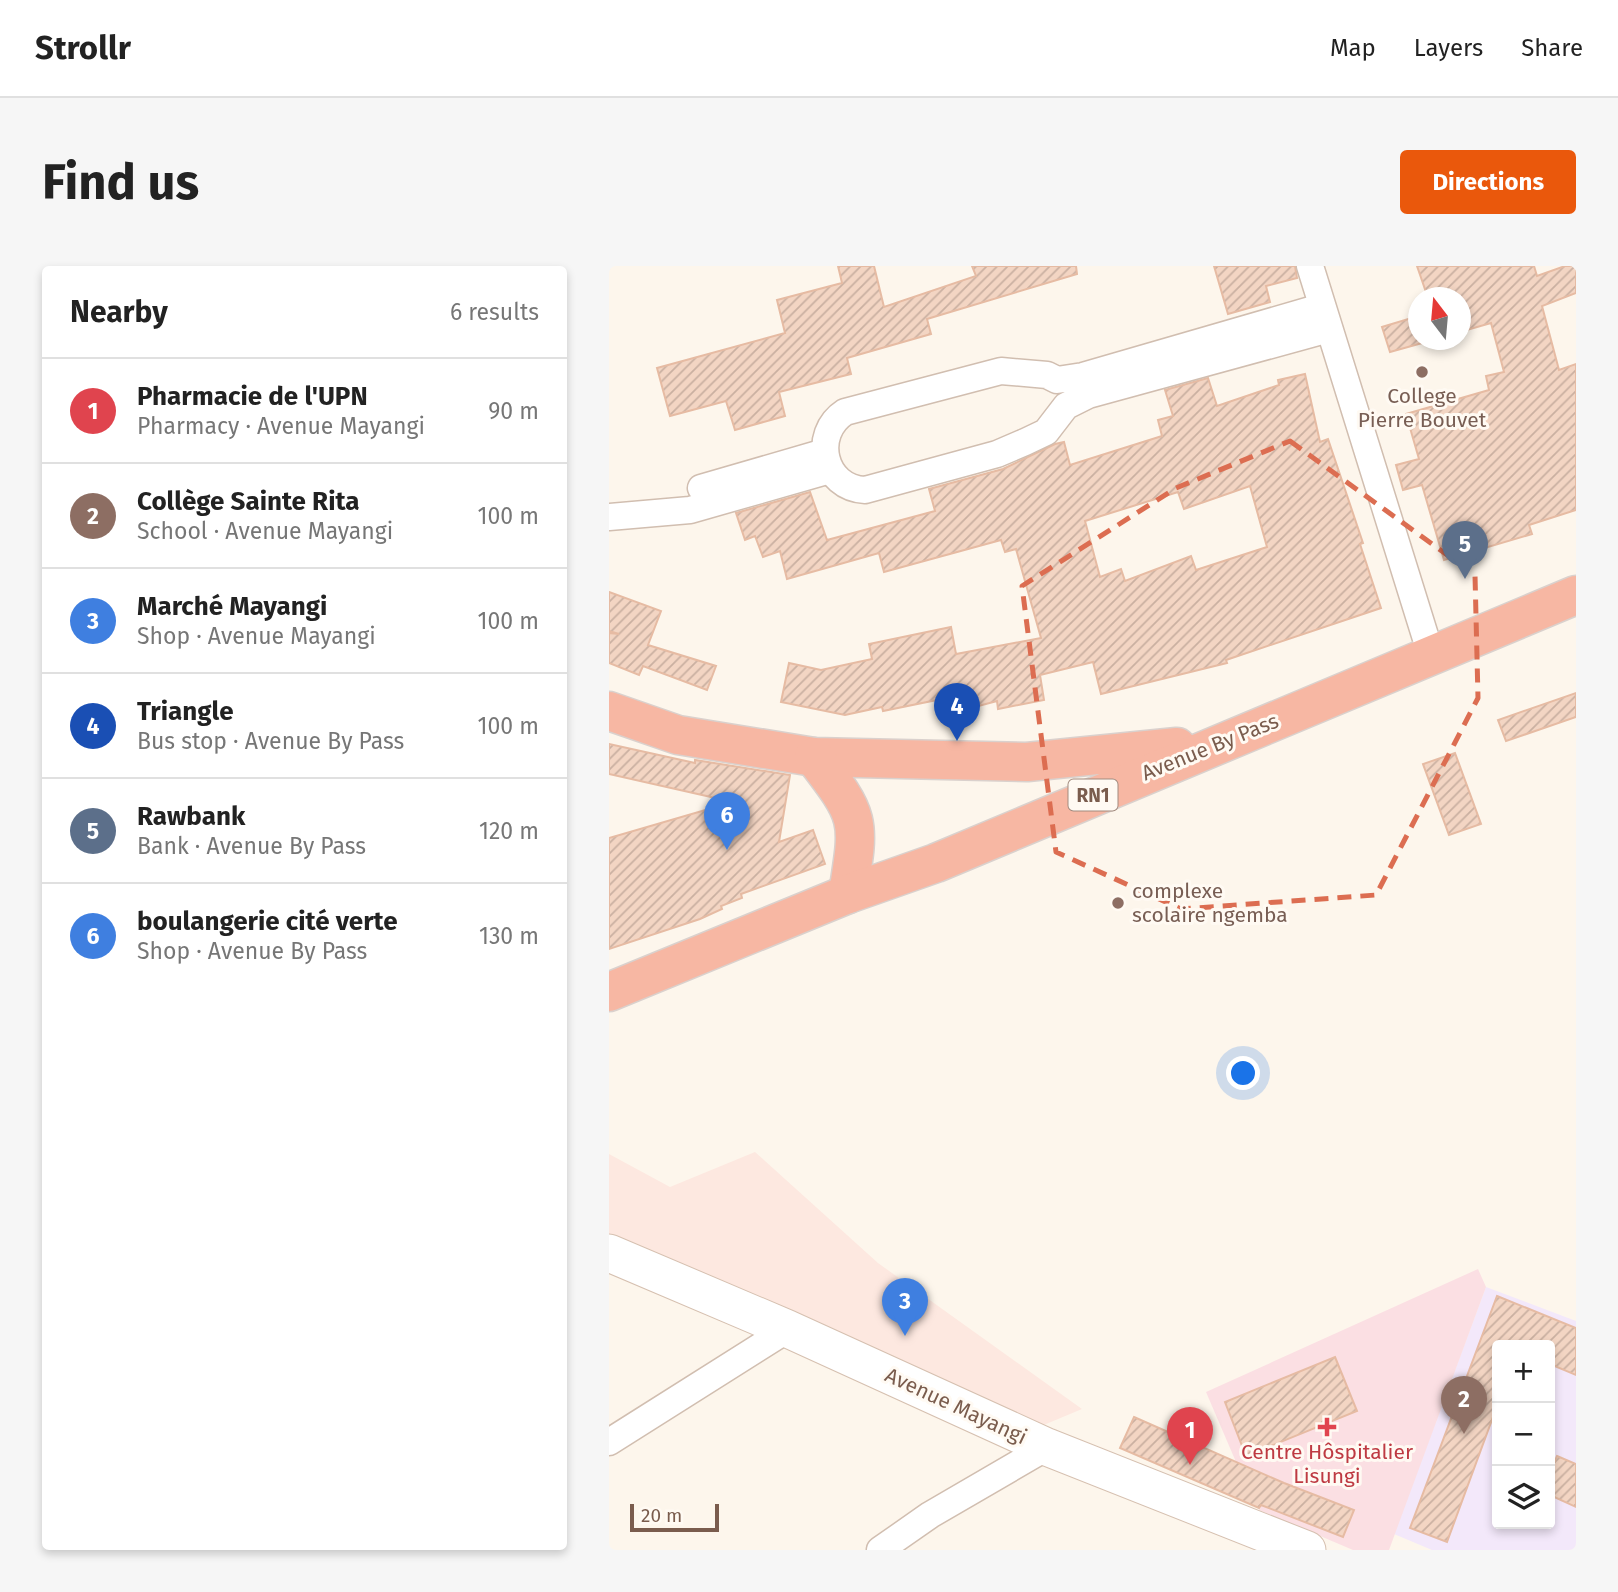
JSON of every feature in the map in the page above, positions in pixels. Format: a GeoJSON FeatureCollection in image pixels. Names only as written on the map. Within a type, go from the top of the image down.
{"type":"FeatureCollection","features":[{"type":"Feature","properties":{"kind":"highway","name":"Avenue By Pass"},"geometry":{"type":"LineString","coordinates":[[609,992],[848,894],[936,863],[1220,743],[1431,658],[1576,595]]}},
{"type":"Feature","properties":{"kind":"highway"},"geometry":{"type":"LineString","coordinates":[[609,711],[678,735],[814,757],[1027,762],[1220,743]]}},
{"type":"Feature","properties":{"kind":"highway"},"geometry":{"type":"LineString","coordinates":[[814,757],[849,802],[855,821],[857,840],[848,894]]}},
{"type":"Feature","properties":{"kind":"street"},"geometry":{"type":"LineString","coordinates":[[1310,266],[1431,658]]}},
{"type":"Feature","properties":{"kind":"street"},"geometry":{"type":"LineString","coordinates":[[1325,318],[1089,395],[1066,406],[1046,432],[997,454],[878,486],[852,489],[842,484],[828,461],[827,429],[845,412],[1001,370],[1028,372],[1057,380],[1083,376],[1325,318]]}},
{"type":"Feature","properties":{"kind":"street"},"geometry":{"type":"LineString","coordinates":[[1057,380],[1066,406]]}},
{"type":"Feature","properties":{"kind":"street"},"geometry":{"type":"LineString","coordinates":[[702,488],[828,461]]}},
{"type":"Feature","properties":{"kind":"street"},"geometry":{"type":"LineString","coordinates":[[609,517],[690,510],[828,461]]}},
{"type":"Feature","properties":{"kind":"street","name":"Avenue Mayangi"},"geometry":{"type":"LineString","coordinates":[[609,1253],[788,1329],[1047,1447],[1307,1550]]}},
{"type":"Feature","properties":{"kind":"street"},"geometry":{"type":"LineString","coordinates":[[609,1442],[788,1329]]}},
{"type":"Feature","properties":{"kind":"street"},"geometry":{"type":"LineString","coordinates":[[880,1550],[930,1515],[1047,1447]]}},
{"type":"Feature","properties":{"kind":"highlighted area"},"geometry":{"type":"Polygon","coordinates":[[[1290,441],[1475,575],[1478,698],[1376,895],[1181,909],[1056,852],[1022,586],[1176,488],[1290,441]]]}},
{"type":"Feature","properties":{"kind":"shaded area"},"geometry":{"type":"Polygon","coordinates":[[[755,1152],[878,1263],[1082,1409],[1039,1427],[609,1241],[609,1154],[670,1187],[755,1152]]]}},
{"type":"Feature","properties":{"kind":"shaded area","name":"Centre Hôspitalier Lisungi"},"geometry":{"type":"Polygon","coordinates":[[[1478,1269],[1486,1287],[1389,1550],[1353,1550],[1259,1510],[1273,1478],[1236,1462],[1206,1392],[1478,1269]]]}},
{"type":"Feature","properties":{"kind":"shaded area"},"geometry":{"type":"Polygon","coordinates":[[[1486,1287],[1576,1321],[1576,1550],[1432,1550],[1394,1534],[1486,1287]]]}},
{"type":"Feature","properties":{"kind":"building"},"geometry":{"type":"Polygon","coordinates":[[[838,266],[874,266],[884,307],[976,276],[972,266],[1076,266],[1077,274],[927,319],[931,334],[847,358],[851,374],[779,392],[785,416],[735,430],[726,401],[670,416],[657,368],[785,333],[777,300],[842,283],[838,266]]]}},
{"type":"Feature","properties":{"kind":"building"},"geometry":{"type":"Polygon","coordinates":[[[1214,266],[1295,266],[1297,278],[1266,286],[1270,302],[1228,314],[1214,266]]]}},
{"type":"Feature","properties":{"kind":"building"},"geometry":{"type":"Polygon","coordinates":[[[1417,266],[1534,266],[1537,276],[1565,266],[1576,266],[1576,293],[1542,306],[1559,370],[1576,364],[1576,510],[1529,525],[1532,534],[1444,560],[1422,485],[1403,490],[1396,465],[1419,459],[1406,414],[1489,390],[1486,376],[1504,372],[1491,323],[1471,329],[1471,287],[1424,287],[1417,266]]]}},
{"type":"Feature","properties":{"kind":"building"},"geometry":{"type":"Polygon","coordinates":[[[1408,319],[1408,347],[1390,352],[1382,327],[1408,319]]]}},
{"type":"Feature","properties":{"kind":"building"},"geometry":{"type":"Polygon","coordinates":[[[1305,374],[1320,442],[1328,439],[1363,543],[1360,544],[1381,608],[1226,660],[1227,663],[1101,694],[1093,662],[1040,675],[1044,700],[998,709],[997,701],[941,716],[937,700],[883,711],[882,707],[845,715],[781,702],[789,663],[821,670],[872,659],[869,644],[951,627],[956,654],[1041,638],[1016,549],[1005,552],[1001,540],[884,572],[879,553],[787,579],[780,551],[763,557],[755,536],[745,540],[736,513],[810,492],[827,540],[935,511],[929,489],[1003,469],[1055,444],[1064,442],[1070,465],[1162,436],[1158,420],[1173,416],[1165,390],[1208,378],[1217,406],[1279,385],[1278,380],[1305,374]],[[1250,486],[1184,509],[1178,492],[1085,521],[1100,577],[1121,569],[1125,581],[1191,556],[1196,570],[1267,547],[1250,486]]]}},
{"type":"Feature","properties":{"kind":"building"},"geometry":{"type":"Polygon","coordinates":[[[609,592],[661,611],[648,645],[716,666],[707,690],[643,666],[639,675],[609,663],[609,633],[619,634],[609,631],[609,592]]]}},
{"type":"Feature","properties":{"kind":"building"},"geometry":{"type":"Polygon","coordinates":[[[1576,693],[1576,717],[1506,741],[1498,720],[1576,693]]]}},
{"type":"Feature","properties":{"kind":"building"},"geometry":{"type":"Polygon","coordinates":[[[609,744],[695,763],[695,760],[790,775],[779,842],[813,830],[825,864],[741,894],[742,898],[721,906],[722,909],[700,919],[609,949],[609,838],[733,802],[609,774],[609,744]]]}},
{"type":"Feature","properties":{"kind":"building"},"geometry":{"type":"Polygon","coordinates":[[[1455,753],[1481,824],[1449,835],[1423,764],[1455,753]]]}},
{"type":"Feature","properties":{"kind":"building"},"geometry":{"type":"Polygon","coordinates":[[[1497,1296],[1576,1328],[1576,1375],[1555,1366],[1555,1340],[1492,1340],[1492,1420],[1447,1542],[1410,1528],[1497,1296]]]}},
{"type":"Feature","properties":{"kind":"building"},"geometry":{"type":"Polygon","coordinates":[[[1335,1357],[1357,1411],[1246,1456],[1225,1402],[1335,1357]]]}},
{"type":"Feature","properties":{"kind":"building"},"geometry":{"type":"Polygon","coordinates":[[[1134,1417],[1284,1483],[1354,1510],[1343,1537],[1261,1505],[1259,1508],[1120,1448],[1134,1417]]]}},
{"type":"Feature","properties":{"kind":"building"},"geometry":{"type":"Polygon","coordinates":[[[1557,1456],[1576,1464],[1576,1507],[1555,1497],[1557,1456]]]}},
{"type":"Feature","properties":{"kind":"place","name":"College Pierre Bouvet"},"geometry":{"type":"Point","coordinates":[1422,372]}},
{"type":"Feature","properties":{"kind":"place","name":"Rawbank"},"geometry":{"type":"Point","coordinates":[1465,579]}},
{"type":"Feature","properties":{"kind":"place","name":"Triangle"},"geometry":{"type":"Point","coordinates":[957,741]}},
{"type":"Feature","properties":{"kind":"place","name":"boulangerie cité verte"},"geometry":{"type":"Point","coordinates":[727,850]}},
{"type":"Feature","properties":{"kind":"place","name":"complexe scolaire ngemba"},"geometry":{"type":"Point","coordinates":[1118,903]}},
{"type":"Feature","properties":{"kind":"place","name":"Marché Mayangi"},"geometry":{"type":"Point","coordinates":[905,1336]}},
{"type":"Feature","properties":{"kind":"place","name":"Centre Hôspitalier Lisungi"},"geometry":{"type":"Point","coordinates":[1327,1427]}},
{"type":"Feature","properties":{"kind":"place","name":"Collège Sainte Rita"},"geometry":{"type":"Point","coordinates":[1464,1434]}},
{"type":"Feature","properties":{"kind":"place","name":"Pharmacie de l'UPN"},"geometry":{"type":"Point","coordinates":[1190,1465]}}]}
